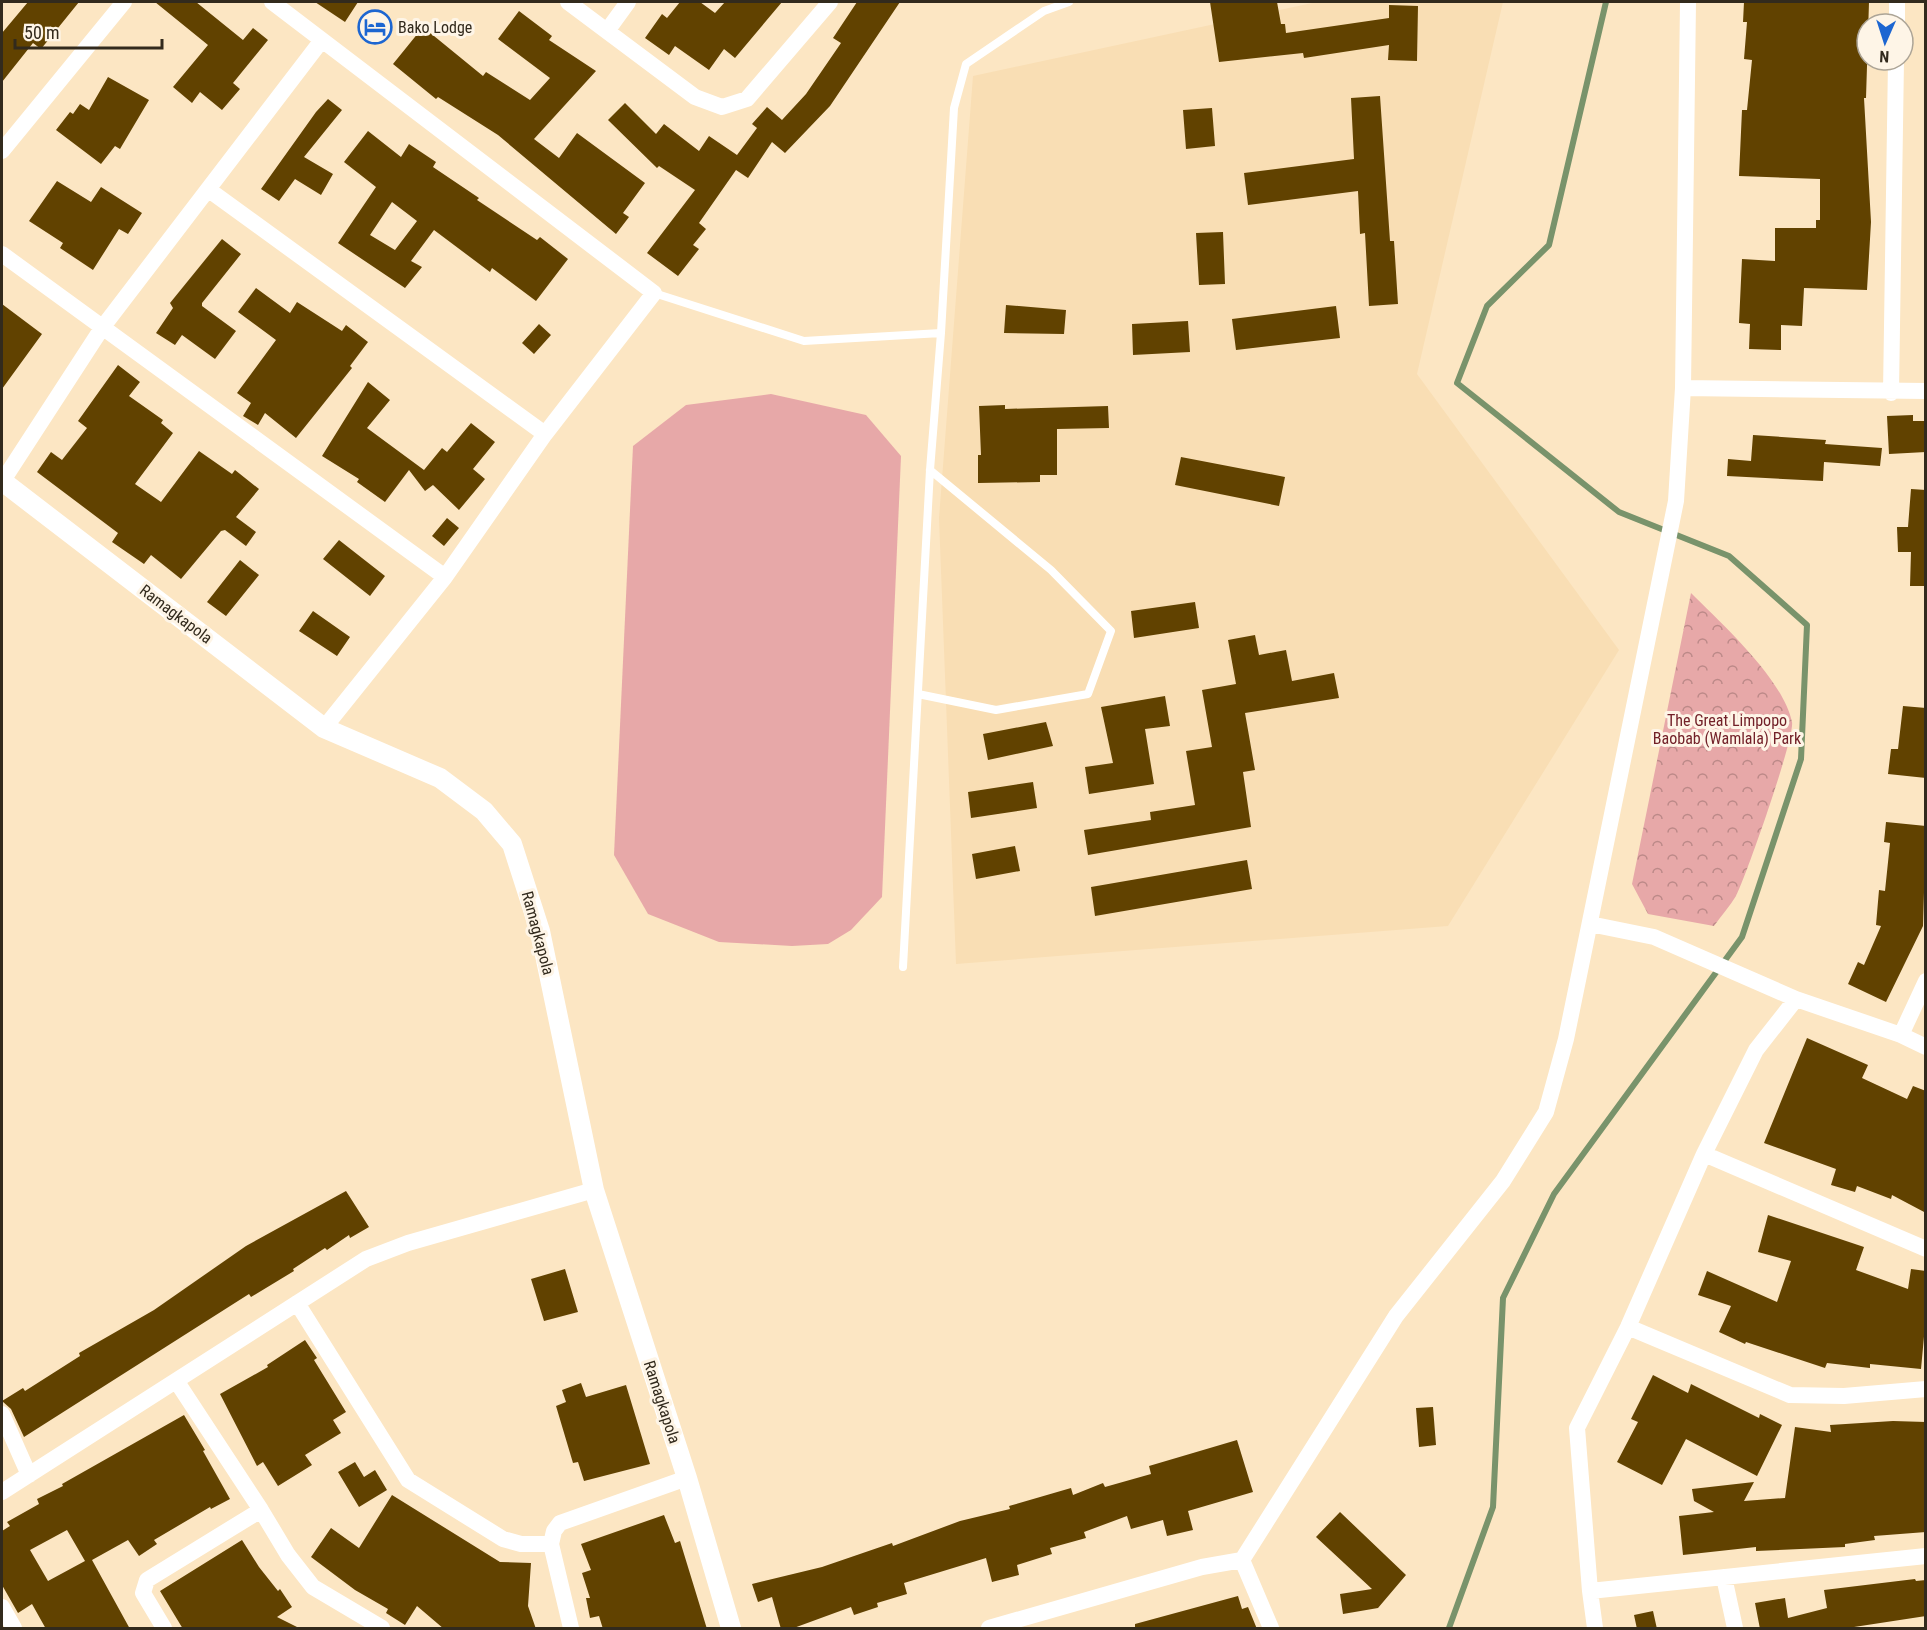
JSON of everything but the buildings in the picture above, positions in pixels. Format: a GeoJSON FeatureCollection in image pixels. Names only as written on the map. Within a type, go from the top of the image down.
{"type":"FeatureCollection","features":[{"type":"Feature","properties":{"kind":"street"},"geometry":{"type":"LineString","coordinates":[[2,150],[124,2]]}},
{"type":"Feature","properties":{"kind":"street"},"geometry":{"type":"LineString","coordinates":[[272,2],[654,293],[545,434],[445,577],[324,728]]}},
{"type":"Feature","properties":{"kind":"street"},"geometry":{"type":"LineString","coordinates":[[568,2],[695,97],[722,107],[747,99],[830,2]]}},
{"type":"Feature","properties":{"kind":"street"},"geometry":{"type":"LineString","coordinates":[[607,32],[628,2]]}},
{"type":"Feature","properties":{"kind":"street"},"geometry":{"type":"LineString","coordinates":[[989,1629],[1202,1567],[1242,1560],[1396,1316],[1503,1181],[1546,1112],[1566,1039],[1676,501],[1683,388],[1688,2]]}},
{"type":"Feature","properties":{"kind":"street"},"geometry":{"type":"LineString","coordinates":[[2,482],[102,328],[322,40]]}},
{"type":"Feature","properties":{"kind":"street"},"geometry":{"type":"LineString","coordinates":[[1891,393],[1896,72]]}},
{"type":"Feature","properties":{"kind":"street"},"geometry":{"type":"LineString","coordinates":[[209,190],[545,434]]}},
{"type":"Feature","properties":{"kind":"street"},"geometry":{"type":"LineString","coordinates":[[2,254],[445,577]]}},
{"type":"Feature","properties":{"kind":"street"},"geometry":{"type":"LineString","coordinates":[[1683,388],[1926,392]]}},
{"type":"Feature","properties":{"kind":"street","name":"Ramagkapola"},"geometry":{"type":"LineString","coordinates":[[2,482],[324,728],[440,778],[484,811],[512,844],[540,931],[594,1190],[687,1478],[731,1629]]}},
{"type":"Feature","properties":{"kind":"street"},"geometry":{"type":"LineString","coordinates":[[1590,924],[1654,937],[1796,999],[1901,1035],[1926,1047]]}},
{"type":"Feature","properties":{"kind":"street"},"geometry":{"type":"LineString","coordinates":[[1901,1035],[1926,981]]}},
{"type":"Feature","properties":{"kind":"street"},"geometry":{"type":"LineString","coordinates":[[1595,1629],[1576,1428],[1628,1327],[1704,1154],[1756,1050],[1796,999]]}},
{"type":"Feature","properties":{"kind":"street"},"geometry":{"type":"LineString","coordinates":[[1704,1154],[1926,1249]]}},
{"type":"Feature","properties":{"kind":"street"},"geometry":{"type":"LineString","coordinates":[[2,1492],[366,1259],[594,1190]]}},
{"type":"Feature","properties":{"kind":"street"},"geometry":{"type":"LineString","coordinates":[[297,1303],[408,1480],[502,1539],[520,1544],[551,1544]]}},
{"type":"Feature","properties":{"kind":"street"},"geometry":{"type":"LineString","coordinates":[[1628,1327],[1790,1395],[1844,1396],[1926,1389]]}},
{"type":"Feature","properties":{"kind":"street"},"geometry":{"type":"LineString","coordinates":[[177,1382],[288,1555],[313,1587],[382,1629]]}},
{"type":"Feature","properties":{"kind":"street"},"geometry":{"type":"LineString","coordinates":[[2,1414],[29,1474]]}},
{"type":"Feature","properties":{"kind":"street"},"geometry":{"type":"LineString","coordinates":[[571,1629],[551,1544],[554,1531],[560,1523],[687,1478]]}},
{"type":"Feature","properties":{"kind":"street"},"geometry":{"type":"LineString","coordinates":[[164,1629],[143,1593],[147,1580],[261,1510]]}},
{"type":"Feature","properties":{"kind":"street"},"geometry":{"type":"LineString","coordinates":[[1590,1591],[1926,1556]]}},
{"type":"Feature","properties":{"kind":"street"},"geometry":{"type":"LineString","coordinates":[[1242,1560],[1271,1629]]}},
{"type":"Feature","properties":{"kind":"street"},"geometry":{"type":"LineString","coordinates":[[1724,1577],[1735,1629]]}},
{"type":"Feature","properties":{"kind":"street"},"geometry":{"type":"LineString","coordinates":[[2,1607],[14,1629]]}},
{"type":"Feature","properties":{"kind":"lane"},"geometry":{"type":"LineString","coordinates":[[903,967],[930,470],[941,333],[954,108],[966,64],[1044,11],[1069,2]]}},
{"type":"Feature","properties":{"kind":"lane"},"geometry":{"type":"LineString","coordinates":[[654,293],[804,341],[941,333]]}},
{"type":"Feature","properties":{"kind":"lane"},"geometry":{"type":"LineString","coordinates":[[918,694],[996,710],[1088,694],[1111,631],[1051,570],[930,470]]}},
{"type":"Feature","properties":{"kind":"shaded area"},"geometry":{"type":"Polygon","coordinates":[[[1317,2],[1503,2],[1417,374],[1619,650],[1448,926],[956,964],[939,518],[973,76],[1317,2]]]}},
{"type":"Feature","properties":{"kind":"green space"},"geometry":{"type":"Polygon","coordinates":[[[771,394],[866,415],[901,456],[882,897],[851,930],[828,944],[792,946],[719,942],[648,914],[614,855],[633,446],[686,405],[771,394]]]}},
{"type":"Feature","properties":{"kind":"green space","name":"The Great Limpopo Baobab (Wamlala) Park"},"geometry":{"type":"Polygon","coordinates":[[[1691,593],[1764,670],[1777,688],[1792,722],[1786,753],[1749,863],[1736,896],[1714,926],[1648,914],[1632,884],[1691,593]]]}},
{"type":"Feature","properties":{"kind":"waterway"},"geometry":{"type":"LineString","coordinates":[[1449,1628],[1493,1507],[1503,1298],[1554,1194],[1742,937],[1801,759],[1807,625],[1729,556],[1619,512],[1457,383],[1487,306],[1549,245],[1606,2]]}},
{"type":"Feature","properties":{"kind":"place","name":"Bako Lodge"},"geometry":{"type":"Point","coordinates":[375,27]}}]}
